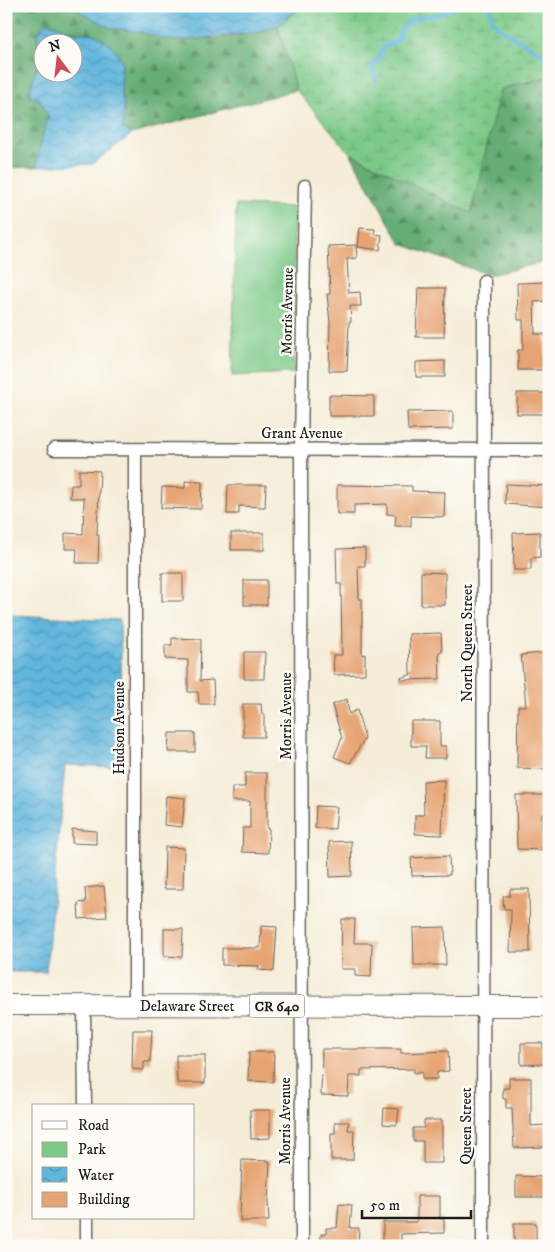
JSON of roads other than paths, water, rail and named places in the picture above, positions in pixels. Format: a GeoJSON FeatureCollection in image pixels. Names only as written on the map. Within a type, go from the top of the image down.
{"type":"FeatureCollection","features":[{"type":"Feature","properties":{"kind":"main road","name":"Delaware Street"},"geometry":{"type":"LineString","coordinates":[[6,1005],[549,1006]]}},
{"type":"Feature","properties":{"kind":"street","name":"Morris Avenue"},"geometry":{"type":"LineString","coordinates":[[302,1246],[302,449],[304,186]]}},
{"type":"Feature","properties":{"kind":"street","name":"North Queen Street"},"geometry":{"type":"LineString","coordinates":[[483,1006],[484,281]]}},
{"type":"Feature","properties":{"kind":"street","name":"Grant Avenue"},"geometry":{"type":"LineString","coordinates":[[54,449],[549,450]]}},
{"type":"Feature","properties":{"kind":"street","name":"Hudson Avenue"},"geometry":{"type":"LineString","coordinates":[[135,450],[135,1005]]}},
{"type":"Feature","properties":{"kind":"street"},"geometry":{"type":"LineString","coordinates":[[84,1006],[85,1104]]}},
{"type":"Feature","properties":{"kind":"street","name":"Queen Street"},"geometry":{"type":"LineString","coordinates":[[482,1246],[483,1006]]}},
{"type":"Feature","properties":{"kind":"street"},"geometry":{"type":"LineString","coordinates":[[87,1220],[87,1246]]}},
{"type":"Feature","properties":{"kind":"water"},"geometry":{"type":"Polygon","coordinates":[[[71,6],[302,6],[278,25],[257,33],[174,41],[134,31],[110,28],[71,6]]]}},
{"type":"Feature","properties":{"kind":"water"},"geometry":{"type":"Polygon","coordinates":[[[47,22],[79,32],[38,32],[47,22]]]}},
{"type":"Feature","properties":{"kind":"water"},"geometry":{"type":"Polygon","coordinates":[[[82,32],[94,34],[110,44],[122,62],[123,128],[132,134],[92,164],[36,167],[43,133],[49,117],[40,100],[29,94],[32,82],[82,82],[82,32]]]}},
{"type":"Feature","properties":{"kind":"water"},"geometry":{"type":"Polygon","coordinates":[[[6,568],[11,615],[120,620],[124,767],[65,765],[46,972],[6,972],[6,568]]]}},
{"type":"Feature","properties":{"kind":"waterway"},"geometry":{"type":"LineString","coordinates":[[376,80],[372,66],[377,61],[384,47],[397,40],[409,21],[449,11],[454,6]]}},
{"type":"Feature","properties":{"kind":"waterway"},"geometry":{"type":"LineString","coordinates":[[489,6],[493,21],[499,28],[549,58]]}}]}
